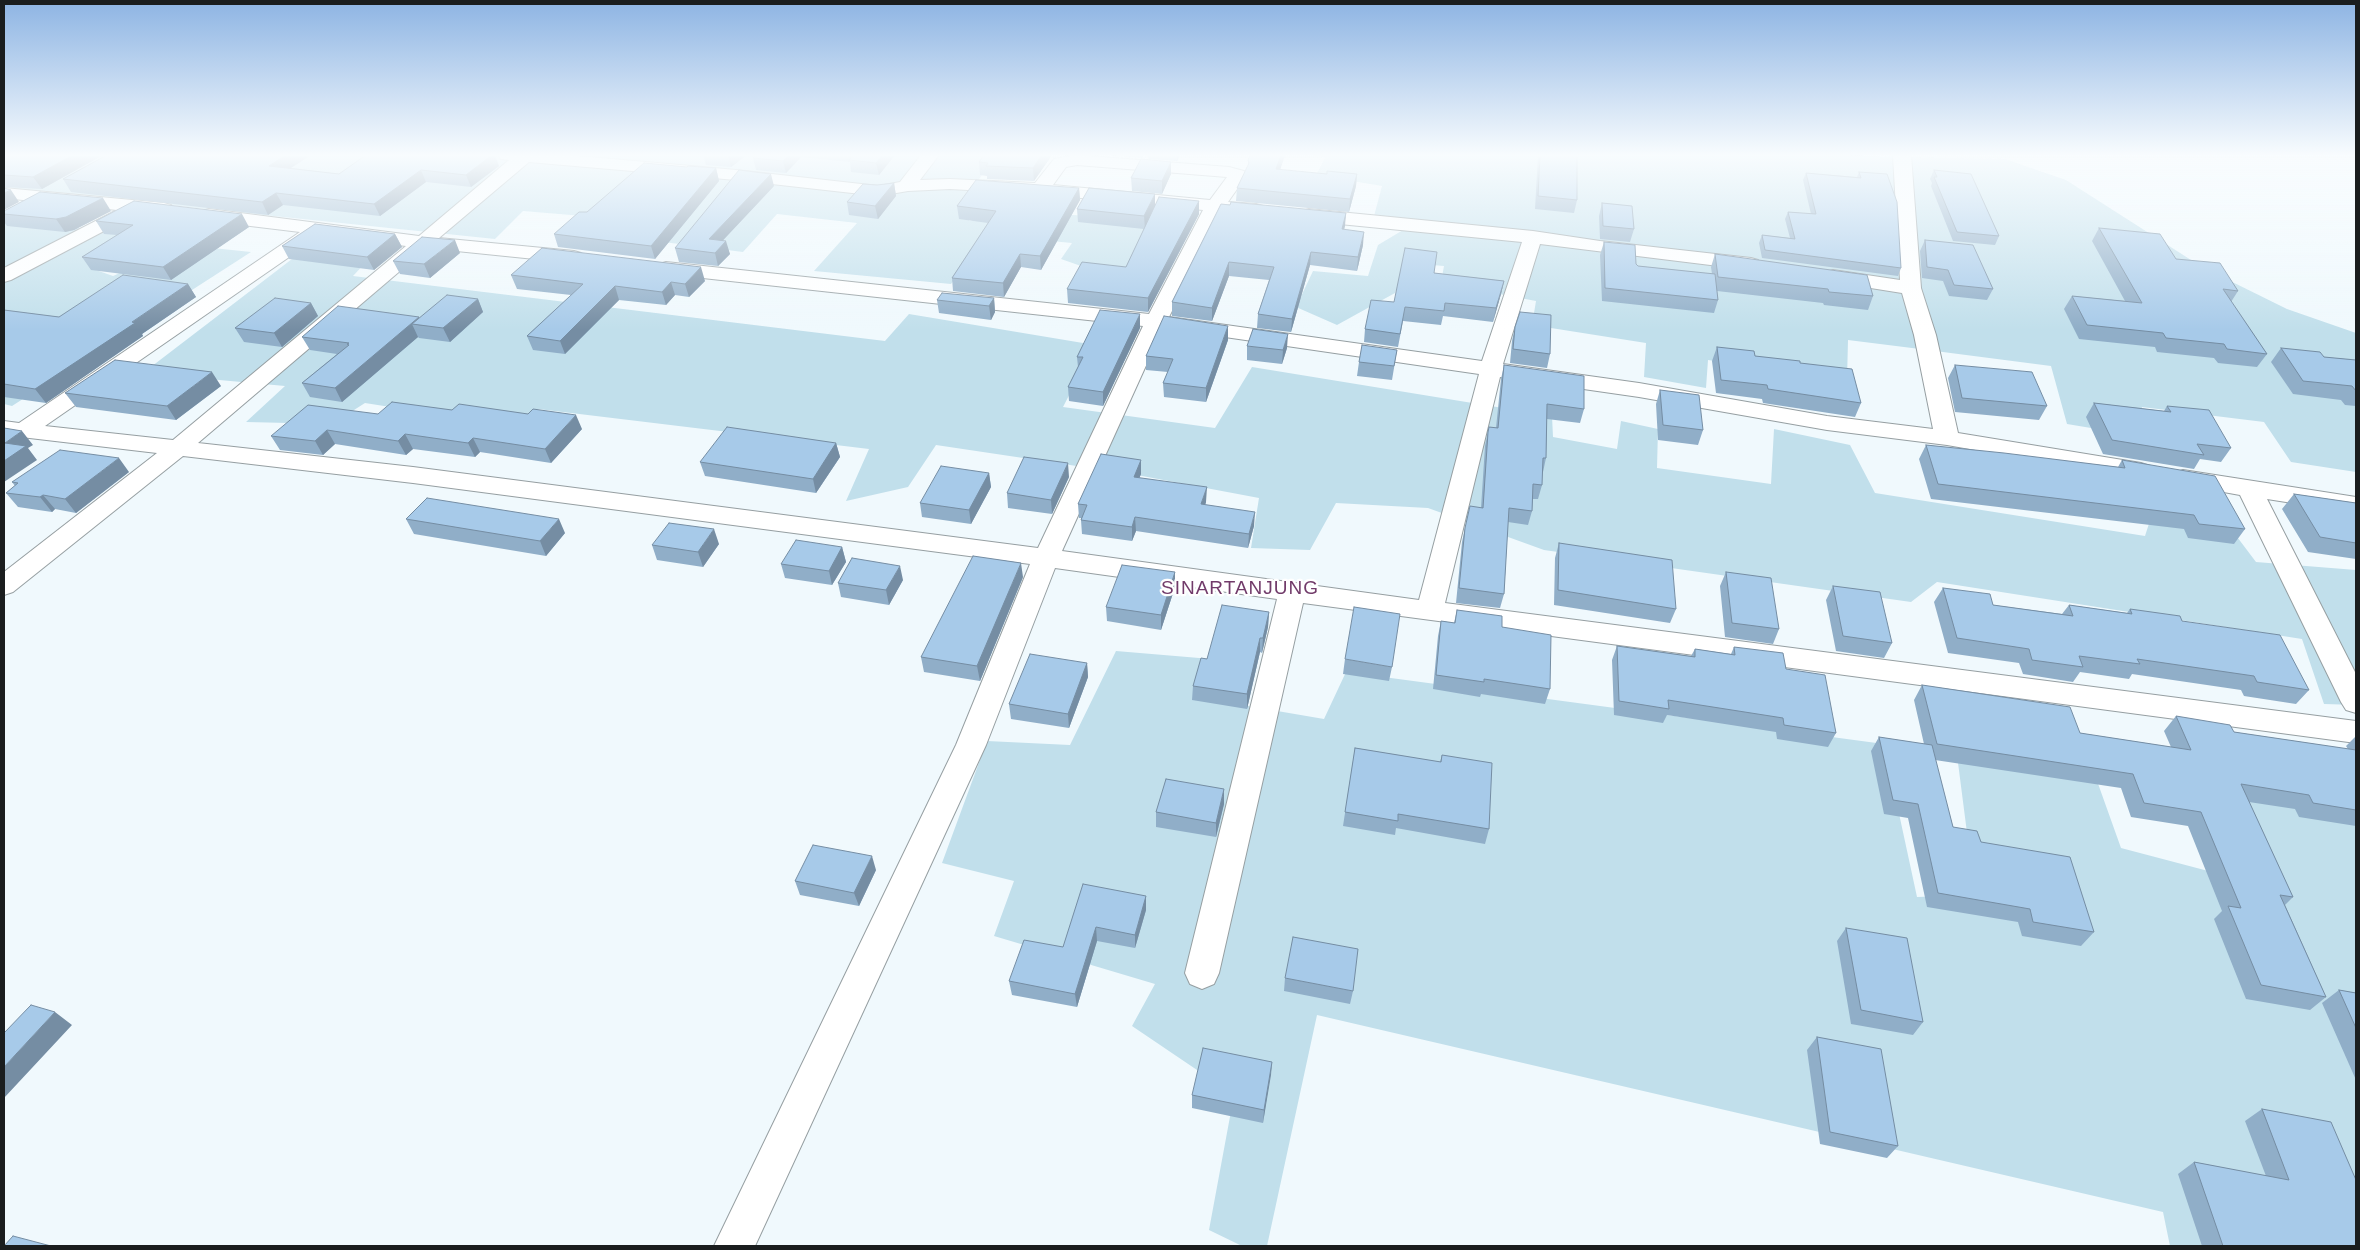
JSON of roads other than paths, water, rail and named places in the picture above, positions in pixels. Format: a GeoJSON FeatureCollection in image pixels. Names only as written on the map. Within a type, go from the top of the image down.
{"type":"FeatureCollection","features":[{"type":"Feature","properties":{"kind":"street"},"geometry":{"type":"LineString","coordinates":[[4,276],[125,213]]}},
{"type":"Feature","properties":{"kind":"street"},"geometry":{"type":"LineString","coordinates":[[196,213],[421,242],[518,250],[594,260]]}},
{"type":"Feature","properties":{"kind":"street"},"geometry":{"type":"LineString","coordinates":[[4,586],[179,447],[452,213]]}},
{"type":"Feature","properties":{"kind":"street"},"geometry":{"type":"LineString","coordinates":[[734,1246],[971,745],[1046,558],[1156,321],[1211,213]]}},
{"type":"Feature","properties":{"kind":"street"},"geometry":{"type":"LineString","coordinates":[[1284,213],[1533,237],[1600,247],[1766,266]]}},
{"type":"Feature","properties":{"kind":"street"},"geometry":{"type":"LineString","coordinates":[[1906,213],[1911,288],[1925,335],[1947,438]]}},
{"type":"Feature","properties":{"kind":"street"},"geometry":{"type":"LineString","coordinates":[[13,429],[317,229]]}},
{"type":"Feature","properties":{"kind":"street"},"geometry":{"type":"LineString","coordinates":[[1430,611],[1491,368],[1533,237]]}},
{"type":"Feature","properties":{"kind":"street"},"geometry":{"type":"LineString","coordinates":[[659,262],[779,279],[1156,321],[1491,368],[1639,390],[1828,423],[1947,438],[2250,489],[2356,504]]}},
{"type":"Feature","properties":{"kind":"street"},"geometry":{"type":"LineString","coordinates":[[1815,274],[1911,288]]}},
{"type":"Feature","properties":{"kind":"street"},"geometry":{"type":"LineString","coordinates":[[13,429],[179,447],[885,535],[1430,611],[2356,732]]}},
{"type":"Feature","properties":{"kind":"street"},"geometry":{"type":"LineString","coordinates":[[59,459],[91,438]]}},
{"type":"Feature","properties":{"kind":"street"},"geometry":{"type":"LineString","coordinates":[[2250,489],[2356,702]]}},
{"type":"Feature","properties":{"kind":"street"},"geometry":{"type":"LineString","coordinates":[[1202,973],[1292,592]]}},
{"type":"Feature","properties":{"kind":"district","name":"SINARTANJUNG"},"geometry":{"type":"Point","coordinates":[1240,589]}}]}
